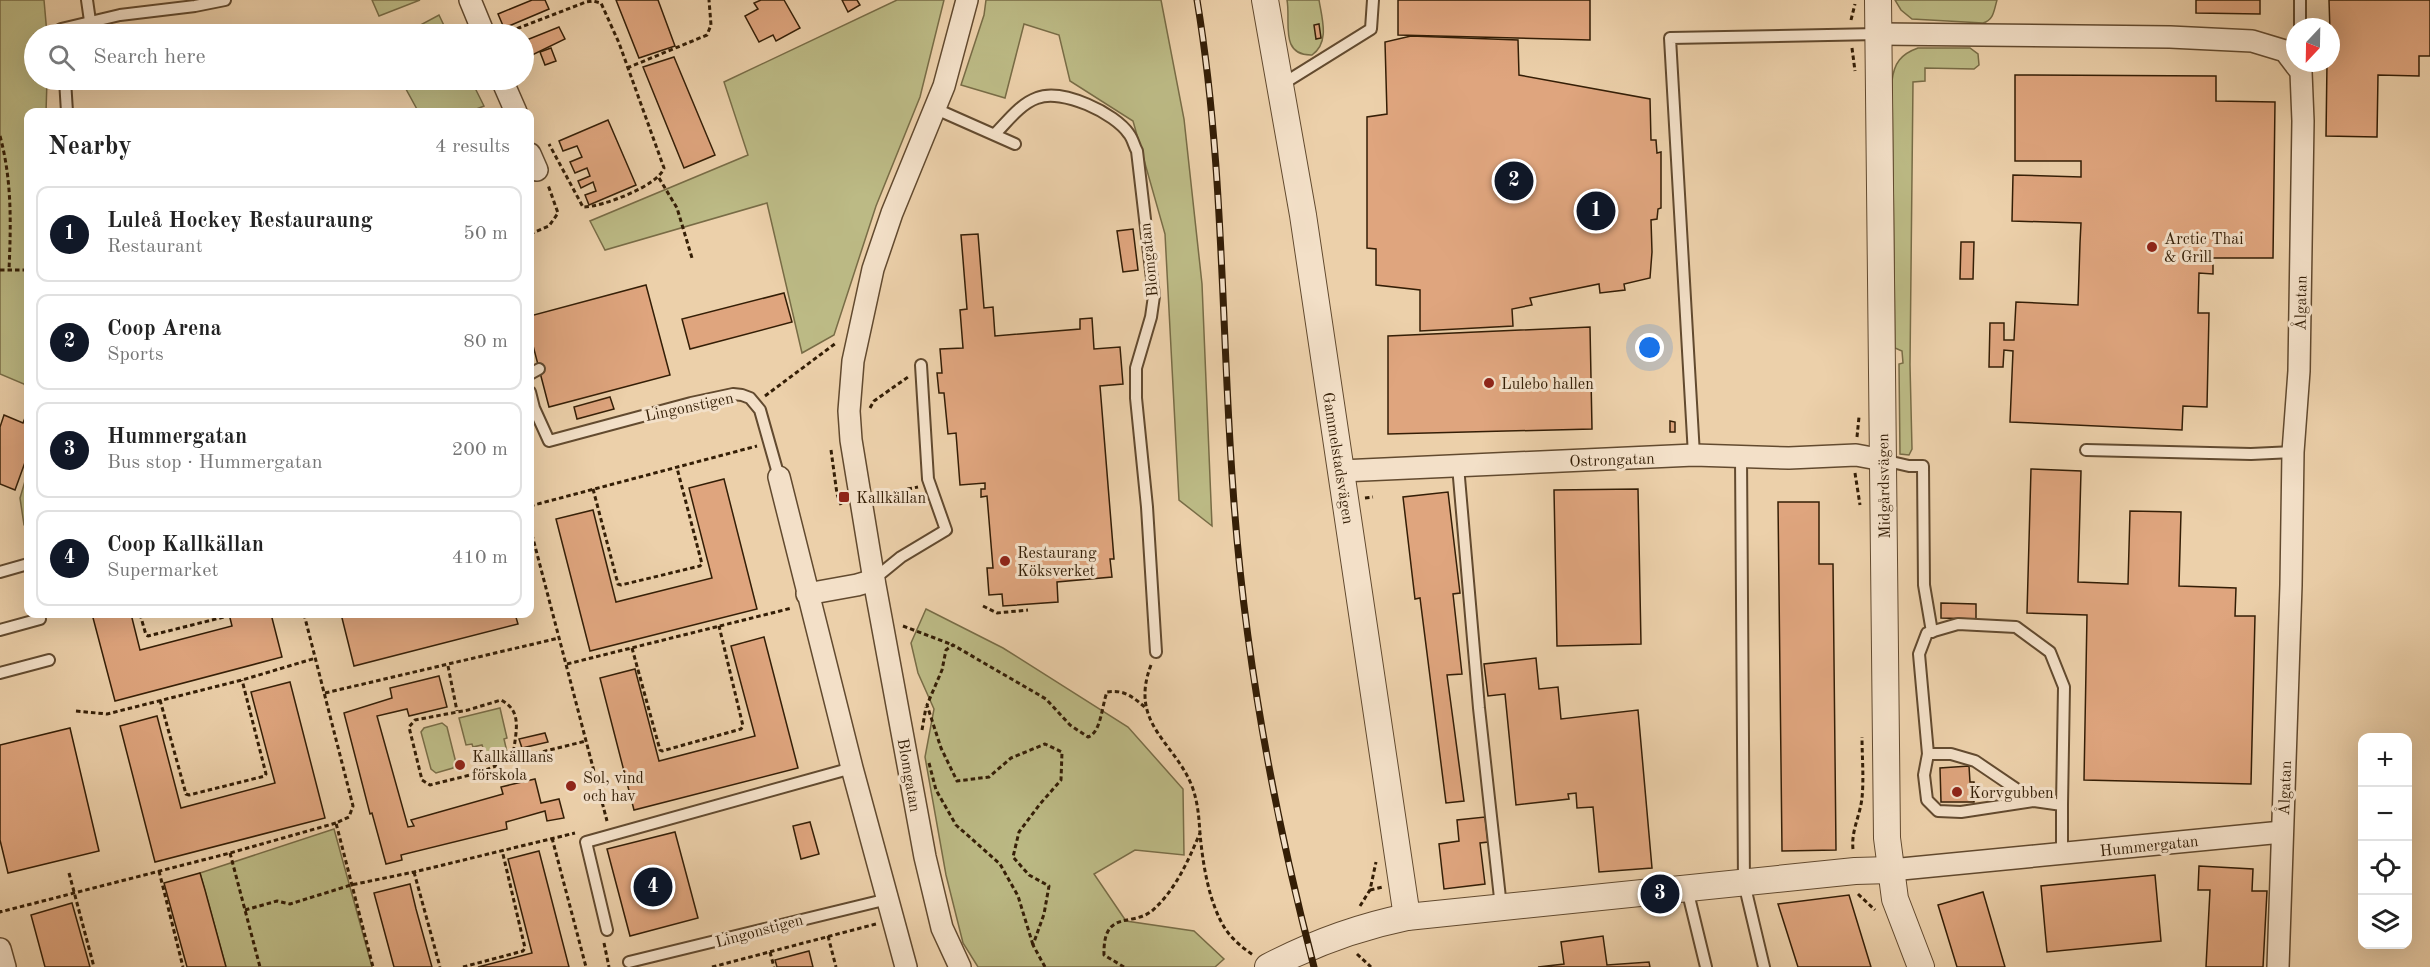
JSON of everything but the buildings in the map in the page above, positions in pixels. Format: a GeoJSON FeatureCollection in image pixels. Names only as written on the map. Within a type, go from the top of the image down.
{"type":"FeatureCollection","features":[{"type":"Feature","properties":{"kind":"street"},"geometry":{"type":"LineString","coordinates":[[470,0],[480,24]]}},
{"type":"Feature","properties":{"kind":"street","name":"Blomgatan"},"geometry":{"type":"LineString","coordinates":[[960,967],[942,928],[934,903],[874,580],[849,411],[853,361],[865,300],[892,213],[936,109],[967,0]]}},
{"type":"Feature","properties":{"kind":"street","name":"Gammelstadsvägen"},"geometry":{"type":"LineString","coordinates":[[1265,0],[1303,215],[1407,917]]}},
{"type":"Feature","properties":{"kind":"street","name":"Midgårdsvägen"},"geometry":{"type":"LineString","coordinates":[[1878,0],[1886,809],[1895,899],[1921,967]]}},
{"type":"Feature","properties":{"kind":"street","name":"Ålgatan"},"geometry":{"type":"LineString","coordinates":[[1879,34],[2170,37],[2252,41],[2286,52]]}},
{"type":"Feature","properties":{"kind":"street","name":"Ålgatan"},"geometry":{"type":"LineString","coordinates":[[2278,967],[2291,585],[2293,452],[2299,371],[2303,121],[2301,72]]}},
{"type":"Feature","properties":{"kind":"street"},"geometry":{"type":"LineString","coordinates":[[506,90],[514,108]]}},
{"type":"Feature","properties":{"kind":"street","name":"Ostrongatan"},"geometry":{"type":"LineString","coordinates":[[1341,471],[1694,455],[1789,458],[1856,455],[1883,460]]}},
{"type":"Feature","properties":{"kind":"street","name":"Lingonstigen"},"geometry":{"type":"LineString","coordinates":[[779,477],[805,601],[906,967]]}},
{"type":"Feature","properties":{"kind":"street"},"geometry":{"type":"LineString","coordinates":[[805,601],[874,580]]}},
{"type":"Feature","properties":{"kind":"street","name":"Hummergatan"},"geometry":{"type":"LineString","coordinates":[[1261,962],[1346,933],[1407,917],[1855,871],[1891,870],[2282,832]]}},
{"type":"Feature","properties":{"kind":"street"},"geometry":{"type":"LineString","coordinates":[[0,949],[4,967]]}},
{"type":"Feature","properties":{"kind":"lane"},"geometry":{"type":"LineString","coordinates":[[87,0],[90,21]]}},
{"type":"Feature","properties":{"kind":"lane"},"geometry":{"type":"LineString","coordinates":[[82,24],[225,0]]}},
{"type":"Feature","properties":{"kind":"lane"},"geometry":{"type":"LineString","coordinates":[[1280,85],[1371,29],[1373,0]]}},
{"type":"Feature","properties":{"kind":"lane"},"geometry":{"type":"LineString","coordinates":[[2300,0],[2300,18]]}},
{"type":"Feature","properties":{"kind":"lane"},"geometry":{"type":"LineString","coordinates":[[1694,455],[1670,38],[1879,34]]}},
{"type":"Feature","properties":{"kind":"lane"},"geometry":{"type":"LineString","coordinates":[[66,90],[67,108]]}},
{"type":"Feature","properties":{"kind":"lane","name":"Blomgatan"},"geometry":{"type":"LineString","coordinates":[[995,134],[1020,109],[1038,98],[1054,95],[1078,101],[1118,122],[1130,135],[1137,151],[1154,296],[1151,317],[1136,368],[1136,398],[1147,507],[1156,652]]}},
{"type":"Feature","properties":{"kind":"lane"},"geometry":{"type":"LineString","coordinates":[[936,109],[1015,144]]}},
{"type":"Feature","properties":{"kind":"lane"},"geometry":{"type":"LineString","coordinates":[[874,580],[901,557],[946,530],[928,479],[921,365]]}},
{"type":"Feature","properties":{"kind":"lane","name":"Lingonstigen"},"geometry":{"type":"LineString","coordinates":[[534,408],[549,441],[733,394],[750,398],[756,403],[765,422],[779,477]]}},
{"type":"Feature","properties":{"kind":"lane"},"geometry":{"type":"LineString","coordinates":[[2086,450],[2251,454],[2293,452]]}},
{"type":"Feature","properties":{"kind":"lane"},"geometry":{"type":"LineString","coordinates":[[1741,457],[1744,883],[1764,967]]}},
{"type":"Feature","properties":{"kind":"lane"},"geometry":{"type":"LineString","coordinates":[[1883,460],[1909,466],[1923,466],[1924,585],[1932,632]]}},
{"type":"Feature","properties":{"kind":"lane"},"geometry":{"type":"LineString","coordinates":[[1458,466],[1479,708],[1501,907]]}},
{"type":"Feature","properties":{"kind":"lane"},"geometry":{"type":"LineString","coordinates":[[0,572],[24,565]]}},
{"type":"Feature","properties":{"kind":"lane"},"geometry":{"type":"LineString","coordinates":[[0,630],[40,619]]}},
{"type":"Feature","properties":{"kind":"lane"},"geometry":{"type":"LineString","coordinates":[[2062,805],[2034,801],[1961,812],[1938,811],[1927,800],[1924,775],[1928,754],[1919,654],[1927,633],[1958,624],[2016,627],[2050,652],[2064,687],[2062,853]]}},
{"type":"Feature","properties":{"kind":"lane"},"geometry":{"type":"LineString","coordinates":[[0,674],[49,660]]}},
{"type":"Feature","properties":{"kind":"lane"},"geometry":{"type":"LineString","coordinates":[[1928,754],[1951,754],[1975,761],[2034,801]]}},
{"type":"Feature","properties":{"kind":"lane"},"geometry":{"type":"LineString","coordinates":[[607,930],[586,842],[610,830],[852,768]]}},
{"type":"Feature","properties":{"kind":"lane"},"geometry":{"type":"LineString","coordinates":[[1687,888],[1706,967]]}},
{"type":"Feature","properties":{"kind":"lane","name":"Lingonstigen"},"geometry":{"type":"LineString","coordinates":[[629,962],[888,899]]}},
{"type":"Feature","properties":{"kind":"path"},"geometry":{"type":"LineString","coordinates":[[627,68],[707,35],[711,25],[709,0]]}},
{"type":"Feature","properties":{"kind":"path"},"geometry":{"type":"LineString","coordinates":[[529,24],[586,2],[601,3],[607,13],[664,168],[659,178],[644,187],[609,201],[584,207],[548,143],[542,144],[534,160]]}},
{"type":"Feature","properties":{"kind":"path"},"geometry":{"type":"LineString","coordinates":[[0,136],[8,163],[11,207],[9,270]]}},
{"type":"Feature","properties":{"kind":"path"},"geometry":{"type":"LineString","coordinates":[[534,163],[545,178],[558,213],[549,226],[534,232]]}},
{"type":"Feature","properties":{"kind":"path"},"geometry":{"type":"LineString","coordinates":[[659,178],[677,208],[692,258]]}},
{"type":"Feature","properties":{"kind":"path"},"geometry":{"type":"LineString","coordinates":[[0,270],[24,270]]}},
{"type":"Feature","properties":{"kind":"path"},"geometry":{"type":"LineString","coordinates":[[756,403],[838,342]]}},
{"type":"Feature","properties":{"kind":"path"},"geometry":{"type":"LineString","coordinates":[[868,414],[874,401],[901,383],[921,365]]}},
{"type":"Feature","properties":{"kind":"path"},"geometry":{"type":"LineString","coordinates":[[534,505],[759,446]]}},
{"type":"Feature","properties":{"kind":"path"},"geometry":{"type":"LineString","coordinates":[[593,489],[618,584],[700,566],[702,564],[677,468]]}},
{"type":"Feature","properties":{"kind":"path"},"geometry":{"type":"LineString","coordinates":[[862,506],[882,503],[885,496],[905,490]]}},
{"type":"Feature","properties":{"kind":"path"},"geometry":{"type":"LineString","coordinates":[[245,910],[277,901],[291,904],[351,885],[552,838],[610,830],[534,542]]}},
{"type":"Feature","properties":{"kind":"path"},"geometry":{"type":"LineString","coordinates":[[567,664],[719,626],[805,601]]}},
{"type":"Feature","properties":{"kind":"path"},"geometry":{"type":"LineString","coordinates":[[983,606],[997,613],[1028,610]]}},
{"type":"Feature","properties":{"kind":"path"},"geometry":{"type":"LineString","coordinates":[[141,618],[148,636],[220,618]]}},
{"type":"Feature","properties":{"kind":"path"},"geometry":{"type":"LineString","coordinates":[[0,911],[230,853],[336,823],[349,817],[353,806],[305,618]]}},
{"type":"Feature","properties":{"kind":"path"},"geometry":{"type":"LineString","coordinates":[[882,618],[953,645],[1046,699],[1070,725],[1088,736],[1094,735],[1098,730],[1107,692],[1117,691],[1128,694],[1149,710]]}},
{"type":"Feature","properties":{"kind":"path"},"geometry":{"type":"LineString","coordinates":[[632,648],[662,751],[741,729],[743,726],[719,626]]}},
{"type":"Feature","properties":{"kind":"path"},"geometry":{"type":"LineString","coordinates":[[325,693],[560,638]]}},
{"type":"Feature","properties":{"kind":"path"},"geometry":{"type":"LineString","coordinates":[[921,734],[927,705],[942,670],[946,650],[953,645]]}},
{"type":"Feature","properties":{"kind":"path"},"geometry":{"type":"LineString","coordinates":[[1156,652],[1145,681],[1151,721],[1160,739],[1185,772],[1192,786],[1200,818],[1204,866],[1218,915],[1235,940],[1261,962]]}},
{"type":"Feature","properties":{"kind":"path"},"geometry":{"type":"LineString","coordinates":[[76,711],[107,714],[242,680],[316,658]]}},
{"type":"Feature","properties":{"kind":"path"},"geometry":{"type":"LineString","coordinates":[[448,666],[457,711]]}},
{"type":"Feature","properties":{"kind":"path"},"geometry":{"type":"LineString","coordinates":[[160,700],[186,794],[189,795],[266,774],[242,680]]}},
{"type":"Feature","properties":{"kind":"path"},"geometry":{"type":"LineString","coordinates":[[513,759],[517,724],[510,704],[496,700],[468,710],[415,720],[409,727],[422,780],[430,785],[478,773],[513,759],[586,741]]}},
{"type":"Feature","properties":{"kind":"path"},"geometry":{"type":"LineString","coordinates":[[927,705],[941,748],[957,781],[989,777],[1011,758],[1045,744],[1062,752],[1061,780],[1019,832],[1013,857],[1029,874],[1049,886],[1044,914],[1034,945]]}},
{"type":"Feature","properties":{"kind":"path"},"geometry":{"type":"LineString","coordinates":[[927,756],[936,790],[956,825],[1000,864],[1018,896],[1034,945],[1045,967]]}},
{"type":"Feature","properties":{"kind":"path"},"geometry":{"type":"LineString","coordinates":[[336,823],[373,967]]}},
{"type":"Feature","properties":{"kind":"path"},"geometry":{"type":"LineString","coordinates":[[1124,967],[1104,955],[1104,940],[1117,922],[1151,912],[1173,888],[1200,832]]}},
{"type":"Feature","properties":{"kind":"path"},"geometry":{"type":"LineString","coordinates":[[552,838],[586,967]]}},
{"type":"Feature","properties":{"kind":"path"},"geometry":{"type":"LineString","coordinates":[[463,967],[523,951],[525,948],[502,850]]}},
{"type":"Feature","properties":{"kind":"path"},"geometry":{"type":"LineString","coordinates":[[230,853],[260,967]]}},
{"type":"Feature","properties":{"kind":"path"},"geometry":{"type":"LineString","coordinates":[[159,871],[183,967]]}},
{"type":"Feature","properties":{"kind":"path"},"geometry":{"type":"LineString","coordinates":[[414,872],[440,967]]}},
{"type":"Feature","properties":{"kind":"path"},"geometry":{"type":"LineString","coordinates":[[69,873],[94,967]]}},
{"type":"Feature","properties":{"kind":"path"},"geometry":{"type":"LineString","coordinates":[[712,967],[879,923]]}},
{"type":"Feature","properties":{"kind":"path"},"geometry":{"type":"LineString","coordinates":[[607,930],[603,945],[609,967]]}},
{"type":"Feature","properties":{"kind":"path"},"geometry":{"type":"LineString","coordinates":[[828,936],[836,967]]}},
{"type":"Feature","properties":{"kind":"path"},"geometry":{"type":"LineString","coordinates":[[1351,947],[1371,967]]}},
{"type":"Feature","properties":{"kind":"path"},"geometry":{"type":"LineString","coordinates":[[770,952],[774,967]]}},
{"type":"Feature","properties":{"kind":"shaded area"},"geometry":{"type":"Polygon","coordinates":[[[0,0],[44,0],[46,24],[24,24],[24,90],[47,90],[46,108],[24,108],[24,384],[0,374],[0,0]]]}},
{"type":"Feature","properties":{"kind":"shaded area"},"geometry":{"type":"Polygon","coordinates":[[[372,0],[420,0],[379,16],[372,0]]]}},
{"type":"Feature","properties":{"kind":"shaded area"},"geometry":{"type":"Polygon","coordinates":[[[897,0],[944,0],[920,97],[876,206],[834,335],[802,353],[767,203],[605,250],[590,221],[748,155],[724,82],[897,0]]]}},
{"type":"Feature","properties":{"kind":"shaded area"},"geometry":{"type":"Polygon","coordinates":[[[986,0],[1161,0],[1184,119],[1202,284],[1212,526],[1179,500],[1165,234],[1133,121],[1070,81],[1059,35],[1024,24],[1005,98],[961,85],[984,15],[986,0]]]}},
{"type":"Feature","properties":{"kind":"shaded area"},"geometry":{"type":"Polygon","coordinates":[[[1287,0],[1319,0],[1323,37],[1318,50],[1312,55],[1302,54],[1291,44],[1287,0]]]}},
{"type":"Feature","properties":{"kind":"shaded area"},"geometry":{"type":"Polygon","coordinates":[[[1895,0],[1997,0],[1991,17],[1983,23],[1912,19],[1901,10],[1895,0]]]}},
{"type":"Feature","properties":{"kind":"shaded area"},"geometry":{"type":"Polygon","coordinates":[[[439,15],[443,24],[422,24],[439,15]]]}},
{"type":"Feature","properties":{"kind":"shaded area"},"geometry":{"type":"Polygon","coordinates":[[[1918,48],[1970,48],[1978,54],[1979,65],[1974,69],[1925,68],[1925,81],[1913,82],[1910,365],[1912,449],[1909,455],[1900,454],[1899,364],[1903,363],[1902,351],[1895,348],[1892,81],[1899,60],[1918,48]]]}},
{"type":"Feature","properties":{"kind":"shaded area"},"geometry":{"type":"Polygon","coordinates":[[[406,90],[476,90],[484,106],[479,108],[416,108],[406,90]]]}},
{"type":"Feature","properties":{"kind":"shaded area"},"geometry":{"type":"Polygon","coordinates":[[[24,484],[24,525],[20,498],[24,484]]]}},
{"type":"Feature","properties":{"kind":"shaded area"},"geometry":{"type":"Polygon","coordinates":[[[926,609],[1003,648],[1128,727],[1183,789],[1184,855],[1135,850],[1094,874],[1126,921],[1194,931],[1224,959],[1215,967],[978,967],[963,943],[946,875],[925,757],[934,709],[918,673],[911,643],[926,609]]]}},
{"type":"Feature","properties":{"kind":"shaded area"},"geometry":{"type":"Polygon","coordinates":[[[500,708],[507,738],[504,739],[507,752],[486,757],[482,745],[473,747],[472,744],[466,745],[459,718],[500,708]]]}},
{"type":"Feature","properties":{"kind":"shaded area"},"geometry":{"type":"Polygon","coordinates":[[[442,723],[447,727],[456,763],[453,768],[436,773],[431,769],[421,732],[424,728],[442,723]]]}},
{"type":"Feature","properties":{"kind":"shaded area"},"geometry":{"type":"Polygon","coordinates":[[[334,829],[372,967],[226,967],[200,873],[334,829]]]}},
{"type":"Feature","properties":{"kind":"railway"},"geometry":{"type":"LineString","coordinates":[[1197,0],[1206,61],[1217,183],[1229,428],[1245,610],[1273,789],[1314,967]]}},
{"type":"Feature","properties":{"kind":"place","name":"Coop Arena"},"geometry":{"type":"Point","coordinates":[1514,181]}},
{"type":"Feature","properties":{"kind":"place","name":"Luleå Hockey Restauraung"},"geometry":{"type":"Point","coordinates":[1596,211]}},
{"type":"Feature","properties":{"kind":"place","name":"Arctic Thai & Grill"},"geometry":{"type":"Point","coordinates":[2152,247]}},
{"type":"Feature","properties":{"kind":"place","name":"Lulebo hallen"},"geometry":{"type":"Point","coordinates":[1489,383]}},
{"type":"Feature","properties":{"kind":"place","name":"Kallkällan"},"geometry":{"type":"Point","coordinates":[844,497]}},
{"type":"Feature","properties":{"kind":"place","name":"Restaurang Köksverket"},"geometry":{"type":"Point","coordinates":[1005,561]}},
{"type":"Feature","properties":{"kind":"place","name":"Kallkälllans förskola"},"geometry":{"type":"Point","coordinates":[460,765]}},
{"type":"Feature","properties":{"kind":"place","name":"Sol, vind och hav"},"geometry":{"type":"Point","coordinates":[571,786]}},
{"type":"Feature","properties":{"kind":"place","name":"Korvgubben"},"geometry":{"type":"Point","coordinates":[1957,792]}},
{"type":"Feature","properties":{"kind":"place","name":"Coop Kallkällan"},"geometry":{"type":"Point","coordinates":[653,887]}},
{"type":"Feature","properties":{"kind":"place","name":"Hummergatan"},"geometry":{"type":"Point","coordinates":[1660,894]}}]}
